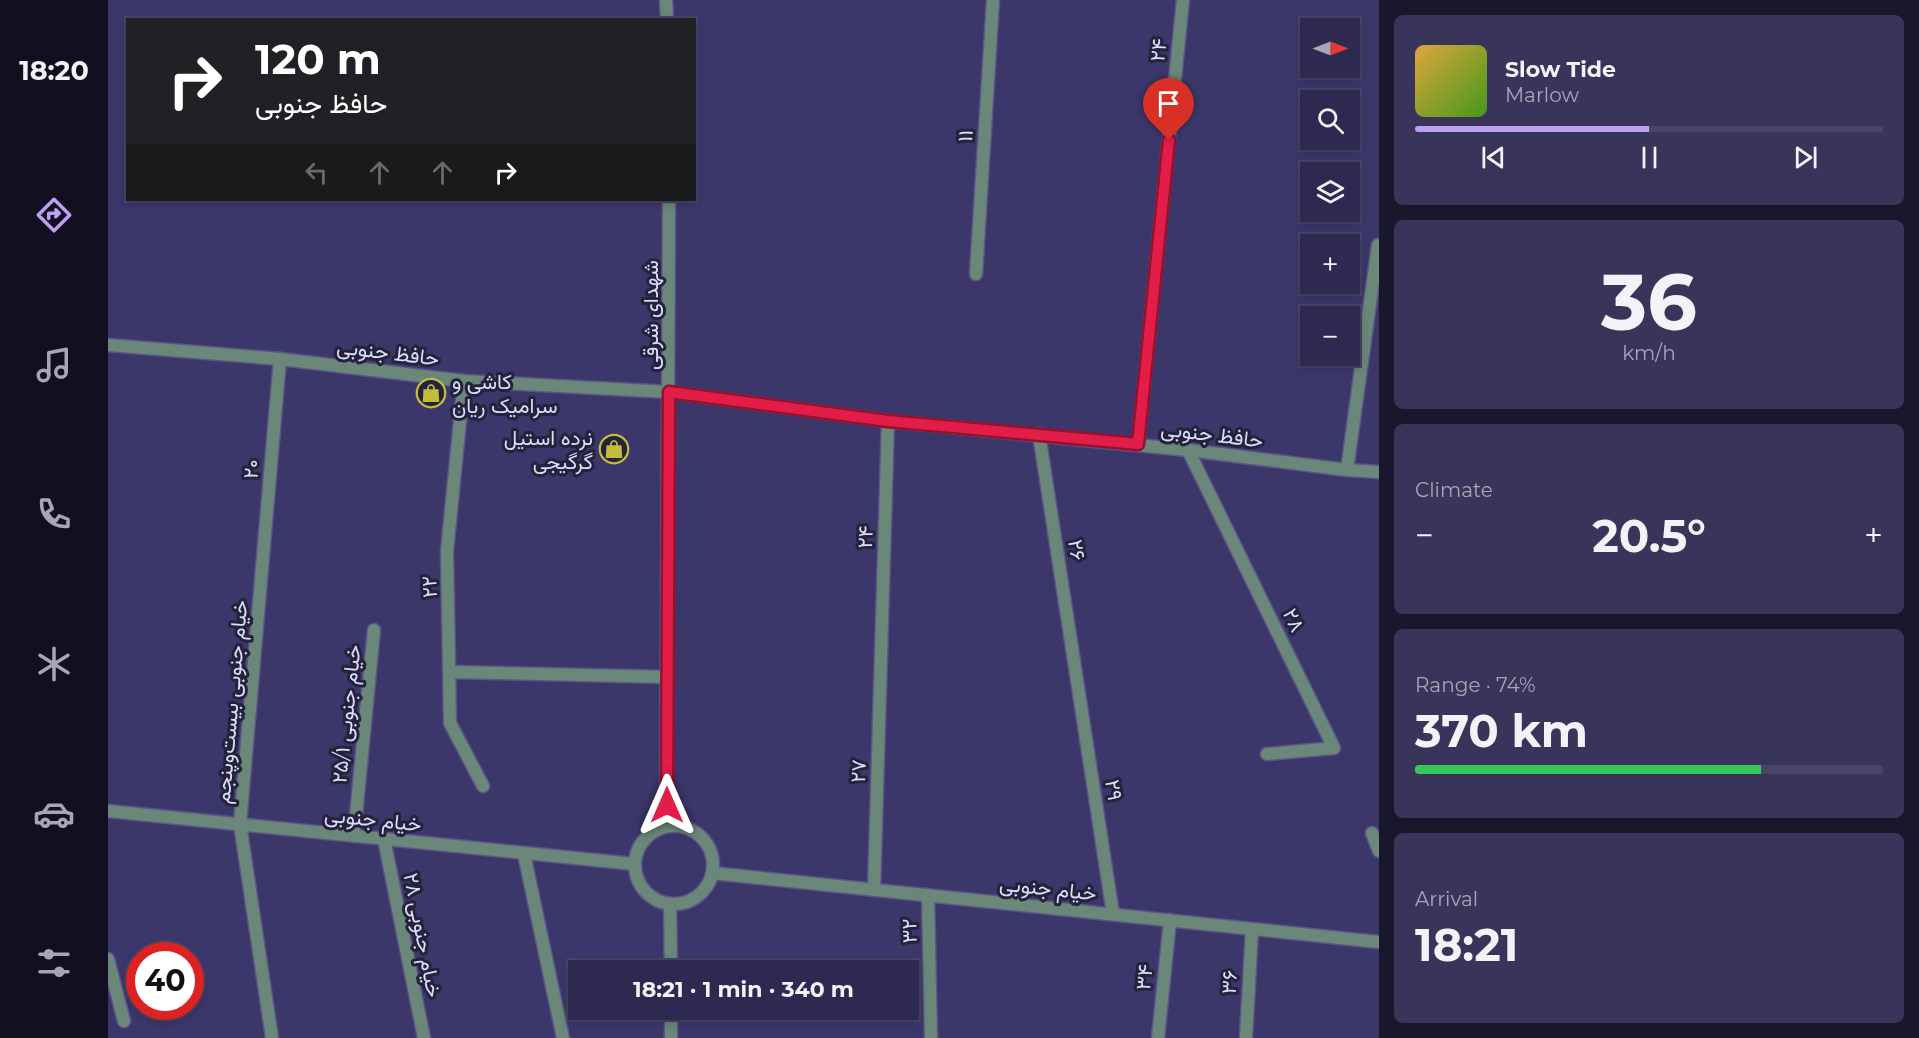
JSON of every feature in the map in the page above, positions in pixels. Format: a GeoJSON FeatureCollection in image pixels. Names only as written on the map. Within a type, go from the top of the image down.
{"type":"FeatureCollection","features":[{"type":"Feature","properties":{"kind":"street"},"geometry":{"type":"LineString","coordinates":[[666,0],[667,18]]}},
{"type":"Feature","properties":{"kind":"street","name":"۱۱"},"geometry":{"type":"LineString","coordinates":[[976,274],[993,0]]}},
{"type":"Feature","properties":{"kind":"street","name":"۲۴"},"geometry":{"type":"LineString","coordinates":[[1138,444],[1183,0]]}},
{"type":"Feature","properties":{"kind":"street","name":"شهدای شرقی"},"geometry":{"type":"LineString","coordinates":[[666,826],[669,201]]}},
{"type":"Feature","properties":{"kind":"street"},"geometry":{"type":"LineString","coordinates":[[1347,470],[1377,245]]}},
{"type":"Feature","properties":{"kind":"street","name":"حافظ جنوبی"},"geometry":{"type":"LineString","coordinates":[[108,345],[280,360],[464,381],[669,392],[888,421],[1138,444],[1379,472]]}},
{"type":"Feature","properties":{"kind":"street","name":"۲۰"},"geometry":{"type":"LineString","coordinates":[[261,582],[280,360]]}},
{"type":"Feature","properties":{"kind":"street","name":"۲۲"},"geometry":{"type":"LineString","coordinates":[[464,381],[447,551],[451,672],[450,723],[483,786]]}},
{"type":"Feature","properties":{"kind":"street","name":"۲۴"},"geometry":{"type":"LineString","coordinates":[[881,654],[888,421]]}},
{"type":"Feature","properties":{"kind":"street","name":"۲۶"},"geometry":{"type":"LineString","coordinates":[[1039,434],[1076,672]]}},
{"type":"Feature","properties":{"kind":"street","name":"۲۸"},"geometry":{"type":"LineString","coordinates":[[1188,450],[1334,748],[1267,754]]}},
{"type":"Feature","properties":{"kind":"street","name":"خیام جنوبی بیست‌وپنجم"},"geometry":{"type":"LineString","coordinates":[[261,582],[240,824],[272,1038]]}},
{"type":"Feature","properties":{"kind":"street","name":"خیام جنوبی ۲۵/۱"},"geometry":{"type":"LineString","coordinates":[[354,836],[374,630]]}},
{"type":"Feature","properties":{"kind":"street","name":"۲۷"},"geometry":{"type":"LineString","coordinates":[[874,890],[881,654]]}},
{"type":"Feature","properties":{"kind":"street"},"geometry":{"type":"LineString","coordinates":[[451,672],[668,677]]}},
{"type":"Feature","properties":{"kind":"street","name":"۲۹"},"geometry":{"type":"LineString","coordinates":[[1076,672],[1113,914]]}},
{"type":"Feature","properties":{"kind":"street","name":"خیام جنوبی"},"geometry":{"type":"LineString","coordinates":[[108,811],[634,864]]}},
{"type":"Feature","properties":{"kind":"street"},"geometry":{"type":"LineString","coordinates":[[666,826],[682,826],[696,832],[706,843],[712,858],[712,873],[707,886],[697,897],[685,903],[670,904],[656,900],[645,891],[637,879],[634,864],[639,847],[650,833],[666,826]]}},
{"type":"Feature","properties":{"kind":"street"},"geometry":{"type":"LineString","coordinates":[[1372,832],[1379,850]]}},
{"type":"Feature","properties":{"kind":"street","name":"خیام جنوبی ۲۸"},"geometry":{"type":"LineString","coordinates":[[384,839],[424,1038]]}},
{"type":"Feature","properties":{"kind":"street"},"geometry":{"type":"LineString","coordinates":[[524,854],[563,1038]]}},
{"type":"Feature","properties":{"kind":"street","name":"خیام جنوبی"},"geometry":{"type":"LineString","coordinates":[[712,873],[1379,942]]}},
{"type":"Feature","properties":{"kind":"street","name":"۳۲"},"geometry":{"type":"LineString","coordinates":[[928,895],[931,1038]]}},
{"type":"Feature","properties":{"kind":"street"},"geometry":{"type":"LineString","coordinates":[[670,904],[671,960]]}},
{"type":"Feature","properties":{"kind":"street","name":"۳۴"},"geometry":{"type":"LineString","coordinates":[[1158,1038],[1170,920]]}},
{"type":"Feature","properties":{"kind":"street","name":"۳۶"},"geometry":{"type":"LineString","coordinates":[[1246,1038],[1252,929]]}},
{"type":"Feature","properties":{"kind":"street"},"geometry":{"type":"LineString","coordinates":[[108,959],[124,1021]]}},
{"type":"Feature","properties":{"kind":"street"},"geometry":{"type":"LineString","coordinates":[[671,1020],[671,1038]]}},
{"type":"Feature","properties":{"kind":"place","name":"کاشی و سرامیک ریان"},"geometry":{"type":"Point","coordinates":[431,393]}},
{"type":"Feature","properties":{"kind":"place","name":"نرده استیل گرگیجی"},"geometry":{"type":"Point","coordinates":[614,449]}},
{"type":"Feature","properties":{"kind":"route"},"geometry":{"type":"LineString","coordinates":[[667,805],[669,392],[888,421],[1138,444],[1169,140]]}}]}
